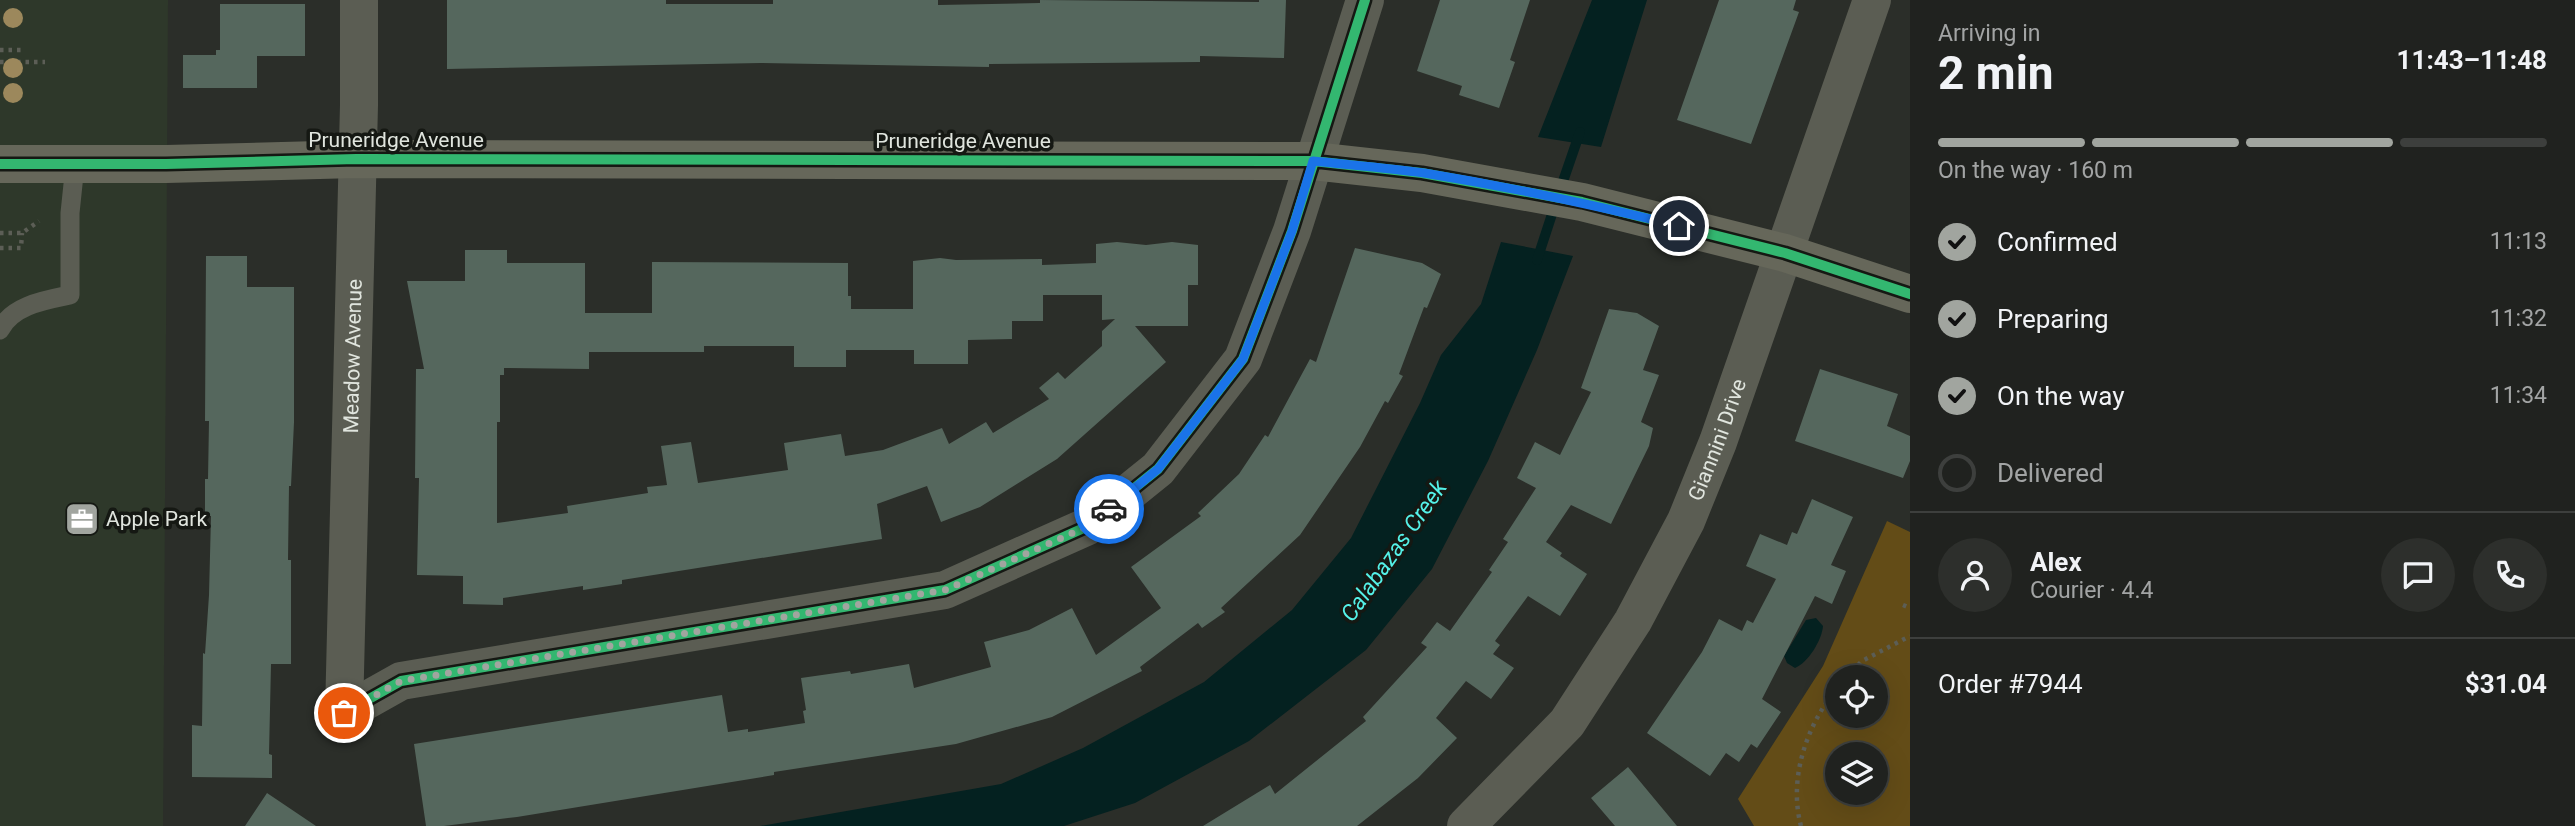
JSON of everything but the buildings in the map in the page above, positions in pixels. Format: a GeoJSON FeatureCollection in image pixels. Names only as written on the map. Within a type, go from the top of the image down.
{"type":"FeatureCollection","features":[{"type":"Feature","properties":{"kind":"main road","name":"Pruneridge Avenue"},"geometry":{"type":"LineString","coordinates":[[0,164],[356,159],[1313,161],[1422,173],[1581,202],[1785,253],[1910,294]]}},
{"type":"Feature","properties":{"kind":"street","name":"Meadow Avenue"},"geometry":{"type":"LineString","coordinates":[[359,0],[344,713],[401,681],[945,590],[1086,527],[1158,469],[1243,359],[1292,231],[1313,161]]}},
{"type":"Feature","properties":{"kind":"street"},"geometry":{"type":"LineString","coordinates":[[1313,161],[1365,0]]}},
{"type":"Feature","properties":{"kind":"street","name":"Giannini Drive"},"geometry":{"type":"LineString","coordinates":[[1478,822],[1567,723],[1633,621],[1686,521],[1714,453],[1872,0]]}},
{"type":"Feature","properties":{"kind":"lane"},"geometry":{"type":"LineString","coordinates":[[0,330],[4,323],[30,304],[70,295],[70,214],[75,165]]}},
{"type":"Feature","properties":{"kind":"path"},"geometry":{"type":"LineString","coordinates":[[0,50],[21,50]]}},
{"type":"Feature","properties":{"kind":"path"},"geometry":{"type":"LineString","coordinates":[[0,62],[44,62]]}},
{"type":"Feature","properties":{"kind":"path"},"geometry":{"type":"LineString","coordinates":[[0,233],[22,233],[39,221]]}},
{"type":"Feature","properties":{"kind":"path"},"geometry":{"type":"LineString","coordinates":[[0,248],[21,248],[22,233]]}},
{"type":"Feature","properties":{"kind":"path"},"geometry":{"type":"LineString","coordinates":[[1903,606],[1910,608]]}},
{"type":"Feature","properties":{"kind":"path"},"geometry":{"type":"LineString","coordinates":[[1857,665],[1910,636]]}},
{"type":"Feature","properties":{"kind":"path"},"geometry":{"type":"LineString","coordinates":[[1801,826],[1798,787],[1804,749],[1811,730],[1825,708]]}},
{"type":"Feature","properties":{"kind":"shaded area","name":"Apple Park"},"geometry":{"type":"Polygon","coordinates":[[[0,0],[168,0],[163,826],[0,826],[0,0]]]}},
{"type":"Feature","properties":{"kind":"shaded area"},"geometry":{"type":"Polygon","coordinates":[[[1887,521],[1910,532],[1910,826],[1754,826],[1738,799],[1823,666],[1887,521]]]}},
{"type":"Feature","properties":{"kind":"water"},"geometry":{"type":"Polygon","coordinates":[[[1592,0],[1647,0],[1601,147],[1538,137],[1592,0]]]}},
{"type":"Feature","properties":{"kind":"water"},"geometry":{"type":"Polygon","coordinates":[[[1501,242],[1573,256],[1537,350],[1488,461],[1432,569],[1366,650],[1249,741],[1135,803],[1064,826],[760,826],[1001,784],[1083,748],[1204,682],[1292,610],[1351,538],[1420,403],[1441,355],[1481,304],[1501,242]]]}},
{"type":"Feature","properties":{"kind":"water"},"geometry":{"type":"Polygon","coordinates":[[[1816,618],[1823,626],[1820,638],[1809,656],[1795,668],[1787,663],[1784,656],[1806,620],[1816,618]]]}},
{"type":"Feature","properties":{"kind":"waterway","name":"Calabazas Creek"},"geometry":{"type":"LineString","coordinates":[[1560,190],[1580,132]]}},
{"type":"Feature","properties":{"kind":"waterway","name":"Calabazas Creek"},"geometry":{"type":"LineString","coordinates":[[1537,260],[1555,205]]}},
{"type":"Feature","properties":{"kind":"cycle path"},"geometry":{"type":"LineString","coordinates":[[344,713],[401,681],[945,590],[1086,527],[1158,469],[1243,359],[1292,231],[1365,0]]}},
{"type":"Feature","properties":{"kind":"cycle path"},"geometry":{"type":"LineString","coordinates":[[0,164],[166,164],[356,159],[1313,161],[1422,173],[1582,202],[1785,253],[1910,294]]}},
{"type":"Feature","properties":{"kind":"way so far"},"geometry":{"type":"LineString","coordinates":[[344,713],[401,681],[945,590],[1086,527],[1109,509]]}},
{"type":"Feature","properties":{"kind":"place","name":"Apple Park"},"geometry":{"type":"Point","coordinates":[82,519]}},
{"type":"Feature","properties":{"kind":"route"},"geometry":{"type":"LineString","coordinates":[[1109,509],[1158,469],[1243,359],[1292,231],[1313,161],[1422,173],[1521,190],[1679,226]]}}]}
